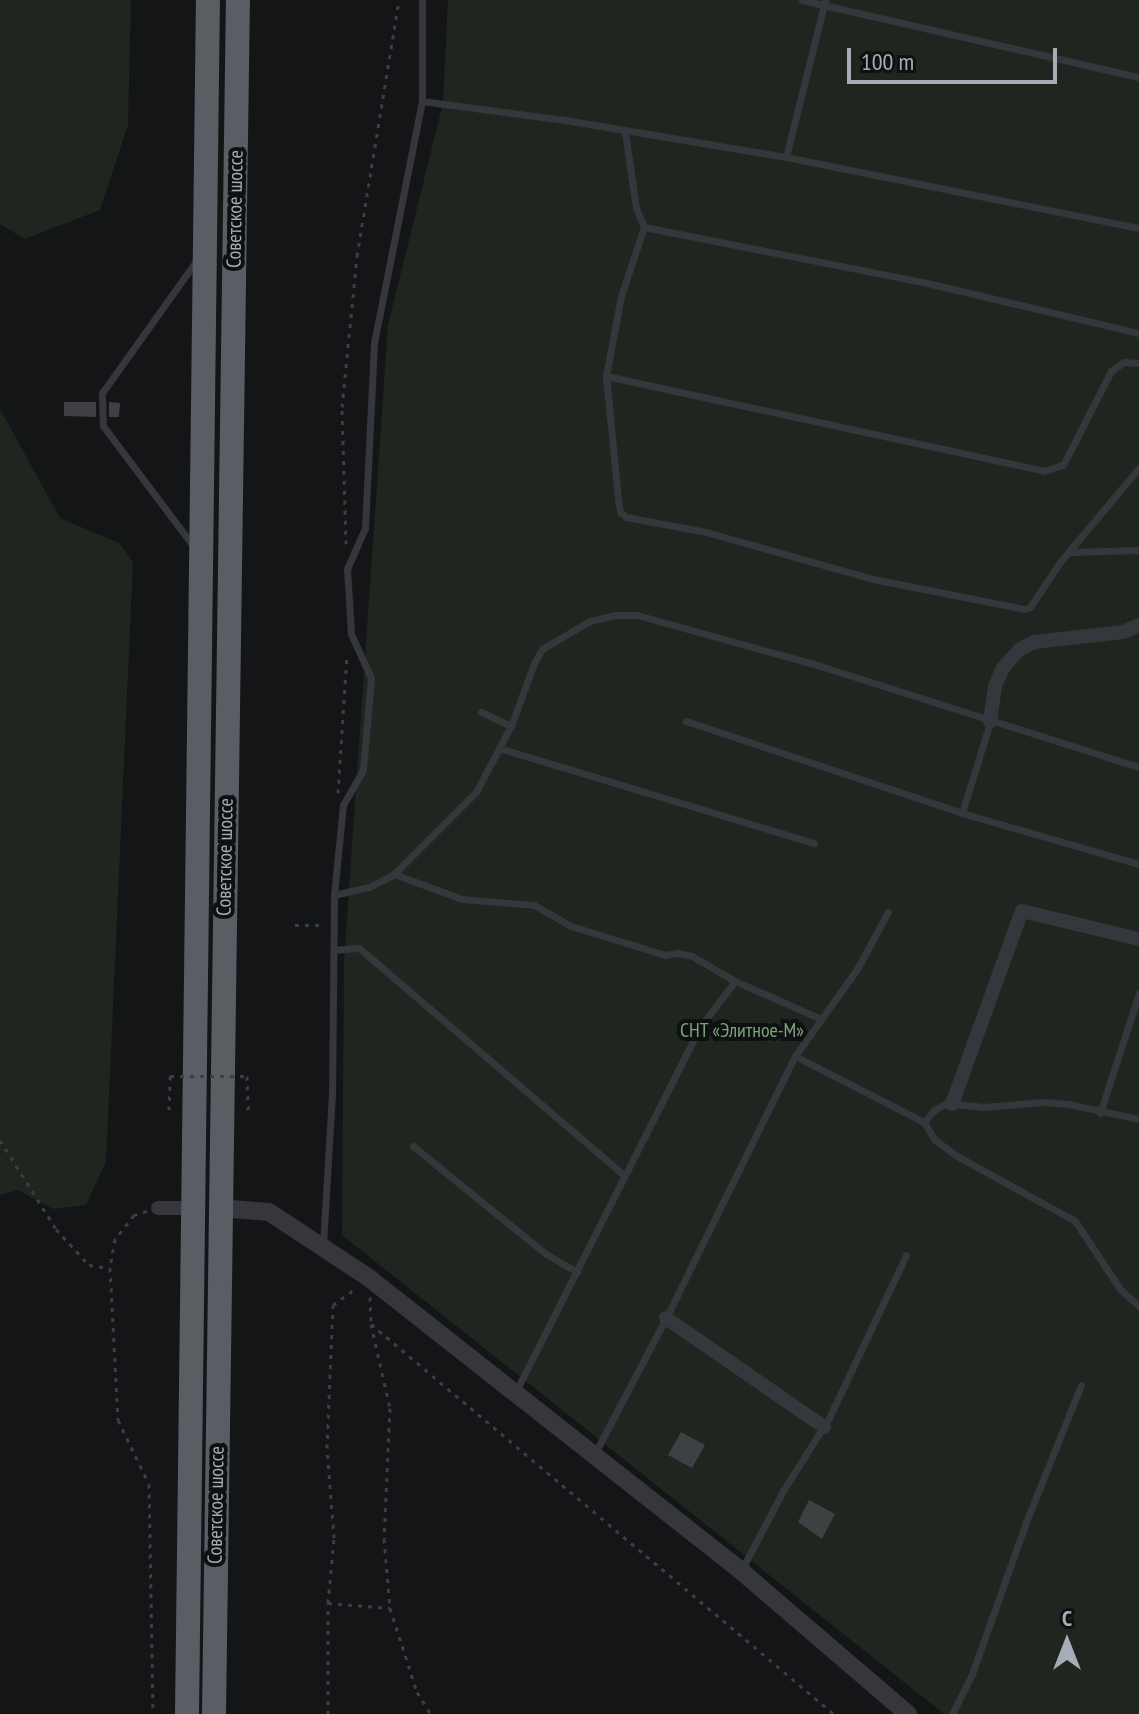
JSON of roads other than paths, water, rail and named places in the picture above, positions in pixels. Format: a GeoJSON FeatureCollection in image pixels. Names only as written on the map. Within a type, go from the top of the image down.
{"type":"FeatureCollection","features":[{"type":"Feature","properties":{"kind":"highway","name":"Советское шоссе"},"geometry":{"type":"LineString","coordinates":[[187,1714],[208,0]]}},
{"type":"Feature","properties":{"kind":"highway","name":"Советское шоссе"},"geometry":{"type":"LineString","coordinates":[[214,1714],[238,0]]}},
{"type":"Feature","properties":{"kind":"highway"},"geometry":{"type":"LineString","coordinates":[[194,1208],[220,1208]]}},
{"type":"Feature","properties":{"kind":"street"},"geometry":{"type":"LineString","coordinates":[[990,722],[999,677],[1019,650],[1034,642],[1123,632],[1139,625]]}},
{"type":"Feature","properties":{"kind":"street"},"geometry":{"type":"LineString","coordinates":[[952,1104],[1022,911],[1139,939]]}},
{"type":"Feature","properties":{"kind":"street"},"geometry":{"type":"LineString","coordinates":[[158,1208],[194,1208]]}},
{"type":"Feature","properties":{"kind":"street"},"geometry":{"type":"LineString","coordinates":[[220,1208],[269,1212],[369,1278],[741,1571],[908,1714]]}},
{"type":"Feature","properties":{"kind":"street"},"geometry":{"type":"LineString","coordinates":[[666,1318],[824,1427]]}},
{"type":"Feature","properties":{"kind":"lane"},"geometry":{"type":"LineString","coordinates":[[323,1245],[332,1092],[334,895],[343,805],[363,770],[371,678],[351,634],[347,569],[365,528],[374,343],[422,101],[422,0]]}},
{"type":"Feature","properties":{"kind":"lane"},"geometry":{"type":"LineString","coordinates":[[802,0],[824,2],[1139,77]]}},
{"type":"Feature","properties":{"kind":"lane"},"geometry":{"type":"LineString","coordinates":[[786,157],[824,2]]}},
{"type":"Feature","properties":{"kind":"lane"},"geometry":{"type":"LineString","coordinates":[[422,101],[786,157],[1139,228]]}},
{"type":"Feature","properties":{"kind":"lane"},"geometry":{"type":"LineString","coordinates":[[625,132],[636,208],[644,227],[621,296],[606,376],[618,499],[620,512],[626,517],[706,532],[873,579],[1024,609],[1035,601],[1060,562],[1139,468]]}},
{"type":"Feature","properties":{"kind":"lane"},"geometry":{"type":"LineString","coordinates":[[644,227],[927,283],[1139,333]]}},
{"type":"Feature","properties":{"kind":"lane"},"geometry":{"type":"LineString","coordinates":[[201,556],[103,426],[102,393],[205,248]]}},
{"type":"Feature","properties":{"kind":"lane"},"geometry":{"type":"LineString","coordinates":[[606,376],[1044,471],[1063,465],[1111,371],[1124,362],[1139,363]]}},
{"type":"Feature","properties":{"kind":"lane"},"geometry":{"type":"LineString","coordinates":[[1071,552],[1139,550]]}},
{"type":"Feature","properties":{"kind":"lane"},"geometry":{"type":"LineString","coordinates":[[334,895],[369,887],[394,874],[476,792],[511,726],[542,649],[590,621],[627,615],[814,664],[978,713],[990,722],[1139,767]]}},
{"type":"Feature","properties":{"kind":"lane"},"geometry":{"type":"LineString","coordinates":[[481,712],[511,726]]}},
{"type":"Feature","properties":{"kind":"lane"},"geometry":{"type":"LineString","coordinates":[[686,721],[962,813],[1139,864]]}},
{"type":"Feature","properties":{"kind":"lane"},"geometry":{"type":"LineString","coordinates":[[962,813],[990,722]]}},
{"type":"Feature","properties":{"kind":"lane"},"geometry":{"type":"LineString","coordinates":[[499,748],[814,843]]}},
{"type":"Feature","properties":{"kind":"lane"},"geometry":{"type":"LineString","coordinates":[[394,874],[462,899],[534,905],[571,926],[665,955],[678,953],[692,956],[735,981],[819,1018]]}},
{"type":"Feature","properties":{"kind":"lane"},"geometry":{"type":"LineString","coordinates":[[594,1455],[666,1318],[795,1056],[819,1018],[857,969],[888,912]]}},
{"type":"Feature","properties":{"kind":"lane"},"geometry":{"type":"LineString","coordinates":[[334,950],[359,948],[624,1175]]}},
{"type":"Feature","properties":{"kind":"lane"},"geometry":{"type":"LineString","coordinates":[[515,1393],[700,1027],[735,981]]}},
{"type":"Feature","properties":{"kind":"lane"},"geometry":{"type":"LineString","coordinates":[[1100,1113],[1139,993]]}},
{"type":"Feature","properties":{"kind":"lane"},"geometry":{"type":"LineString","coordinates":[[795,1056],[924,1122],[935,1140],[957,1156],[1075,1221],[1120,1289],[1139,1306]]}},
{"type":"Feature","properties":{"kind":"lane"},"geometry":{"type":"LineString","coordinates":[[924,1122],[934,1110],[952,1104],[983,1107],[1044,1102],[1139,1119]]}},
{"type":"Feature","properties":{"kind":"lane"},"geometry":{"type":"LineString","coordinates":[[413,1146],[511,1227],[577,1272]]}},
{"type":"Feature","properties":{"kind":"lane"},"geometry":{"type":"LineString","coordinates":[[741,1571],[783,1491],[824,1427],[906,1255]]}},
{"type":"Feature","properties":{"kind":"lane"},"geometry":{"type":"LineString","coordinates":[[952,1714],[972,1674],[1028,1517],[1081,1385]]}},
{"type":"Feature","properties":{"kind":"park label","name":"СНТ «Элитное-М»"},"geometry":{"type":"Point","coordinates":[742,1030]}}]}
